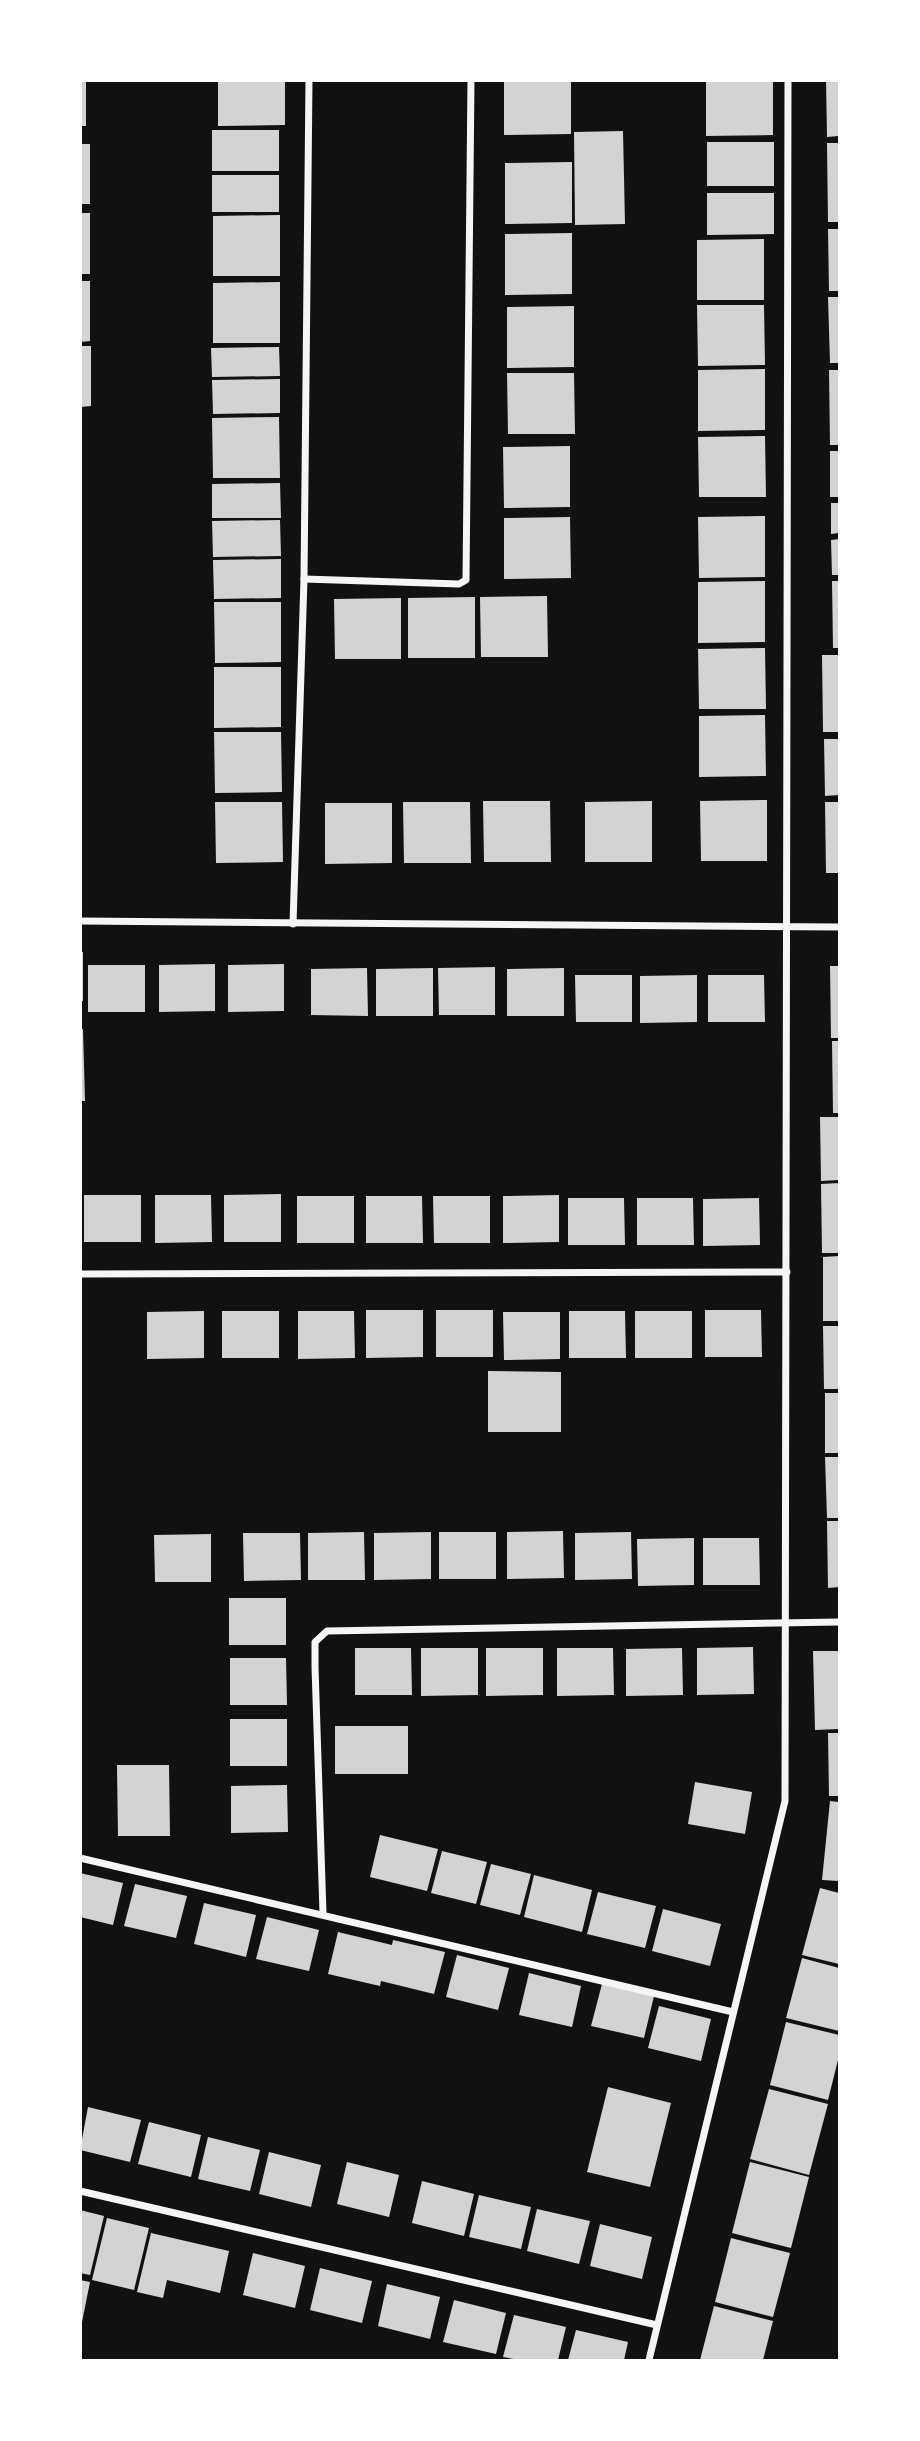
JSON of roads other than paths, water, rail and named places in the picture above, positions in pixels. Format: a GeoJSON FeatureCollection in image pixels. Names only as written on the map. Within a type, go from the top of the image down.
{"type":"FeatureCollection","features":[{"type":"Feature","properties":{"kind":"street"},"geometry":{"type":"LineString","coordinates":[[293,924],[304,579],[309,80]]}},
{"type":"Feature","properties":{"kind":"street"},"geometry":{"type":"LineString","coordinates":[[304,579],[459,584],[466,580],[471,80]]}},
{"type":"Feature","properties":{"kind":"street"},"geometry":{"type":"LineString","coordinates":[[649,2361],[785,1801],[788,80]]}},
{"type":"Feature","properties":{"kind":"street"},"geometry":{"type":"LineString","coordinates":[[80,921],[839,927]]}},
{"type":"Feature","properties":{"kind":"street"},"geometry":{"type":"LineString","coordinates":[[80,1274],[787,1272]]}},
{"type":"Feature","properties":{"kind":"street"},"geometry":{"type":"LineString","coordinates":[[323,1913],[315,1642],[327,1631],[839,1622]]}},
{"type":"Feature","properties":{"kind":"street"},"geometry":{"type":"LineString","coordinates":[[80,1858],[323,1913],[733,2012]]}},
{"type":"Feature","properties":{"kind":"street"},"geometry":{"type":"LineString","coordinates":[[80,2192],[657,2325]]}}]}
